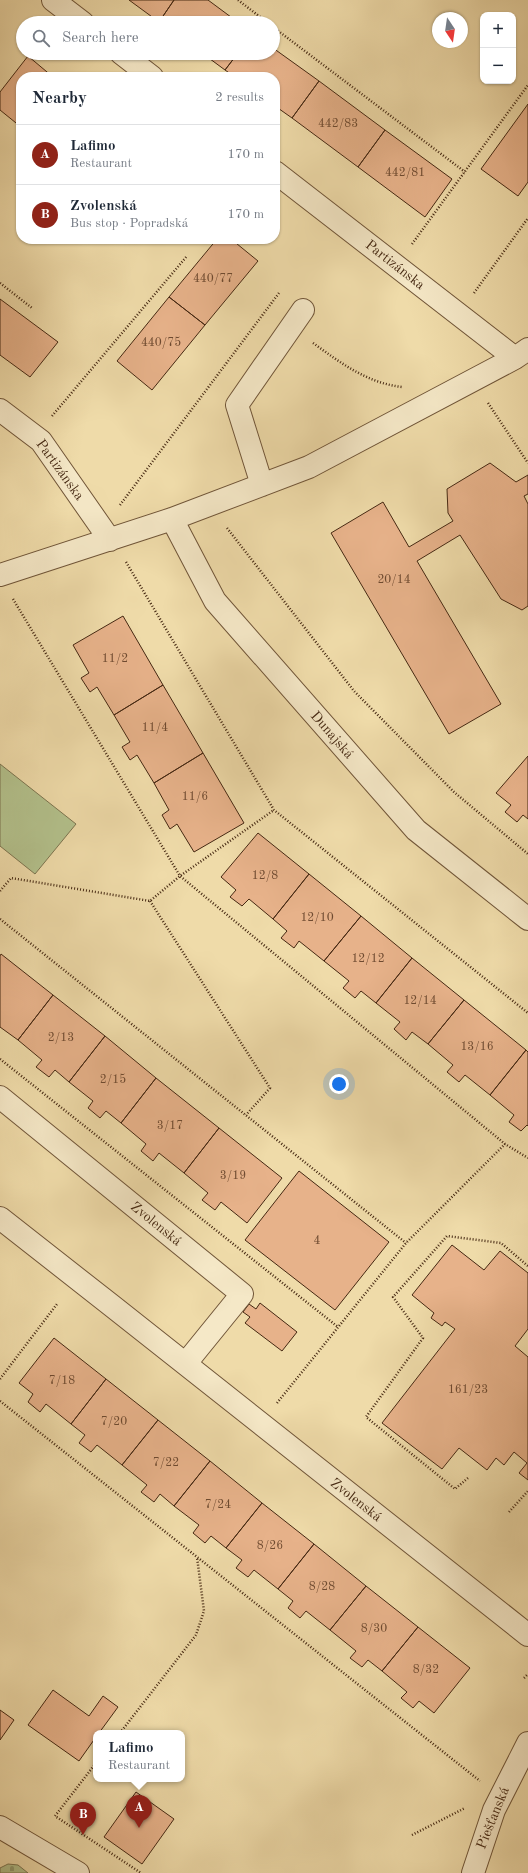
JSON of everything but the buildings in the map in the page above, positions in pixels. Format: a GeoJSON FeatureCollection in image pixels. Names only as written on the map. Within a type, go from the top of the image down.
{"type":"FeatureCollection","features":[{"type":"Feature","properties":{"kind":"street"},"geometry":{"type":"LineString","coordinates":[[53,0],[74,16]]}},
{"type":"Feature","properties":{"kind":"street"},"geometry":{"type":"LineString","coordinates":[[130,60],[146,72]]}},
{"type":"Feature","properties":{"kind":"street","name":"Partizánska"},"geometry":{"type":"LineString","coordinates":[[0,576],[172,519],[309,467],[522,354],[280,176]]}},
{"type":"Feature","properties":{"kind":"street"},"geometry":{"type":"LineString","coordinates":[[262,485],[237,405],[303,310]]}},
{"type":"Feature","properties":{"kind":"street","name":"Partizánska"},"geometry":{"type":"LineString","coordinates":[[0,410],[41,441],[110,540]]}},
{"type":"Feature","properties":{"kind":"street","name":"Dunajská"},"geometry":{"type":"LineString","coordinates":[[172,519],[215,601],[416,830],[528,919]]}},
{"type":"Feature","properties":{"kind":"street","name":"Zvolenská"},"geometry":{"type":"LineString","coordinates":[[0,1097],[242,1294],[186,1363]]}},
{"type":"Feature","properties":{"kind":"street","name":"Zvolenská"},"geometry":{"type":"LineString","coordinates":[[0,1218],[186,1363],[259,1424],[528,1636]]}},
{"type":"Feature","properties":{"kind":"street","name":"Piešťanská"},"geometry":{"type":"LineString","coordinates":[[473,1873],[494,1810],[528,1743]]}},
{"type":"Feature","properties":{"kind":"street"},"geometry":{"type":"LineString","coordinates":[[0,1827],[78,1873]]}},
{"type":"Feature","properties":{"kind":"path"},"geometry":{"type":"LineString","coordinates":[[238,0],[259,16]]}},
{"type":"Feature","properties":{"kind":"path"},"geometry":{"type":"LineString","coordinates":[[280,32],[465,172]]}},
{"type":"Feature","properties":{"kind":"path"},"geometry":{"type":"LineString","coordinates":[[409,248],[528,85]]}},
{"type":"Feature","properties":{"kind":"path"},"geometry":{"type":"LineString","coordinates":[[473,295],[528,218]]}},
{"type":"Feature","properties":{"kind":"path"},"geometry":{"type":"LineString","coordinates":[[51,417],[187,256]]}},
{"type":"Feature","properties":{"kind":"path"},"geometry":{"type":"LineString","coordinates":[[0,283],[32,308]]}},
{"type":"Feature","properties":{"kind":"path"},"geometry":{"type":"LineString","coordinates":[[121,506],[279,293]]}},
{"type":"Feature","properties":{"kind":"path"},"geometry":{"type":"LineString","coordinates":[[313,343],[364,376],[384,385],[403,387]]}},
{"type":"Feature","properties":{"kind":"path"},"geometry":{"type":"LineString","coordinates":[[485,398],[528,463]]}},
{"type":"Feature","properties":{"kind":"path"},"geometry":{"type":"LineString","coordinates":[[225,526],[354,690],[454,792],[528,854]]}},
{"type":"Feature","properties":{"kind":"path"},"geometry":{"type":"LineString","coordinates":[[124,558],[274,810],[528,1013]]}},
{"type":"Feature","properties":{"kind":"path"},"geometry":{"type":"LineString","coordinates":[[11,595],[180,876],[505,1144],[528,1158]]}},
{"type":"Feature","properties":{"kind":"path"},"geometry":{"type":"LineString","coordinates":[[150,901],[180,876],[274,810]]}},
{"type":"Feature","properties":{"kind":"path"},"geometry":{"type":"LineString","coordinates":[[0,891],[11,878],[150,901],[270,1088],[246,1115]]}},
{"type":"Feature","properties":{"kind":"path"},"geometry":{"type":"LineString","coordinates":[[0,919],[406,1243]]}},
{"type":"Feature","properties":{"kind":"path"},"geometry":{"type":"LineString","coordinates":[[0,1059],[338,1327]]}},
{"type":"Feature","properties":{"kind":"path"},"geometry":{"type":"LineString","coordinates":[[259,1424],[406,1243],[505,1144]]}},
{"type":"Feature","properties":{"kind":"path"},"geometry":{"type":"LineString","coordinates":[[468,1478],[455,1489],[366,1418],[423,1338],[393,1297],[447,1236],[501,1243],[528,1266]]}},
{"type":"Feature","properties":{"kind":"path"},"geometry":{"type":"LineString","coordinates":[[0,1379],[57,1304]]}},
{"type":"Feature","properties":{"kind":"path"},"geometry":{"type":"LineString","coordinates":[[0,1401],[480,1781]]}},
{"type":"Feature","properties":{"kind":"path"},"geometry":{"type":"LineString","coordinates":[[510,1512],[528,1491]]}},
{"type":"Feature","properties":{"kind":"path"},"geometry":{"type":"LineString","coordinates":[[122,1730],[196,1635],[204,1611],[196,1557]]}},
{"type":"Feature","properties":{"kind":"path"},"geometry":{"type":"LineString","coordinates":[[524,1678],[528,1674]]}},
{"type":"Feature","properties":{"kind":"path"},"geometry":{"type":"LineString","coordinates":[[93,1767],[55,1816],[141,1873]]}},
{"type":"Feature","properties":{"kind":"path"},"geometry":{"type":"LineString","coordinates":[[412,1835],[468,1807]]}},
{"type":"Feature","properties":{"kind":"green space"},"geometry":{"type":"Polygon","coordinates":[[[0,764],[76,824],[35,874],[0,846],[0,764]]]}},
{"type":"Feature","properties":{"kind":"green space"},"geometry":{"type":"Polygon","coordinates":[[[8,1864],[18,1865],[28,1873],[0,1873],[0,1868],[8,1864]]]}},
{"type":"Feature","properties":{"kind":"place","name":"Lafimo"},"geometry":{"type":"Point","coordinates":[139,1828]}},
{"type":"Feature","properties":{"kind":"place","name":"Zvolenská"},"geometry":{"type":"Point","coordinates":[83,1835]}}]}
